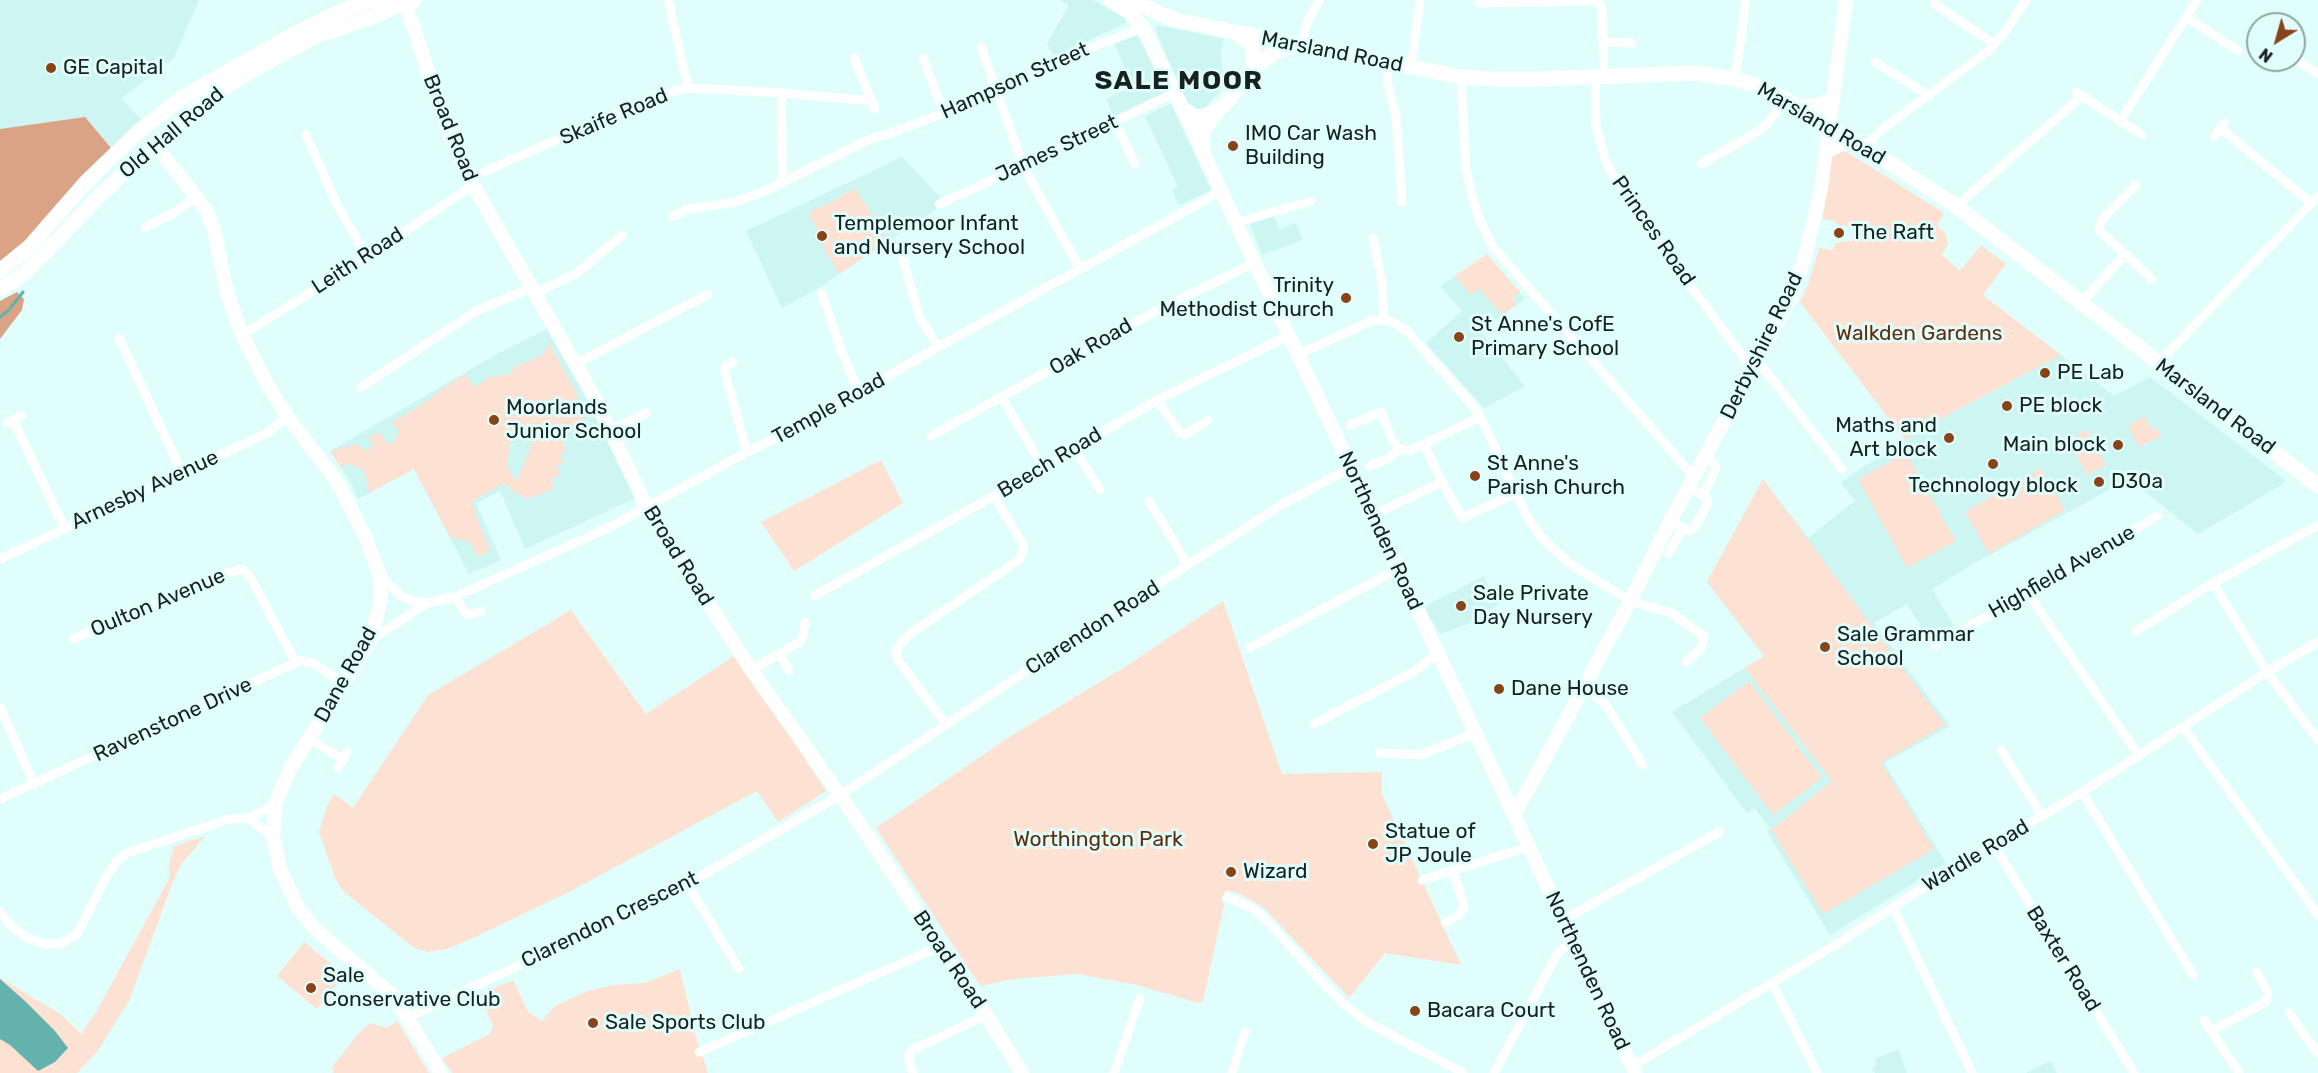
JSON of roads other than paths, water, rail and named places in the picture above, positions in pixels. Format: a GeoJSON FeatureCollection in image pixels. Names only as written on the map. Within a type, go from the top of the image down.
{"type":"FeatureCollection","features":[{"type":"Feature","properties":{"kind":"main road"},"geometry":{"type":"LineString","coordinates":[[369,0],[375,16]]}},
{"type":"Feature","properties":{"kind":"main road","name":"Old Hall Road"},"geometry":{"type":"LineString","coordinates":[[0,271],[30,246],[86,182],[139,131],[183,97],[318,22],[369,0],[409,1]]}},
{"type":"Feature","properties":{"kind":"main road","name":"Northenden Road"},"geometry":{"type":"LineString","coordinates":[[1110,0],[1129,12],[1143,28],[1182,108],[1632,1071]]}},
{"type":"Feature","properties":{"kind":"main road"},"geometry":{"type":"LineString","coordinates":[[1128,0],[1155,6]]}},
{"type":"Feature","properties":{"kind":"main road","name":"Derbyshire Road"},"geometry":{"type":"LineString","coordinates":[[1511,811],[1518,807],[1630,601],[1667,548],[1670,521],[1791,297],[1799,275],[1821,188],[1846,0]]}},
{"type":"Feature","properties":{"kind":"main road","name":"Old Hall Road"},"geometry":{"type":"LineString","coordinates":[[0,289],[17,279],[41,257],[100,195],[194,110],[239,78],[316,36],[375,16],[409,1]]}},
{"type":"Feature","properties":{"kind":"main road","name":"Broad Road"},"geometry":{"type":"LineString","coordinates":[[409,1],[448,132],[472,182],[532,291],[576,364],[647,507],[751,670],[840,795],[1022,1073]]}},
{"type":"Feature","properties":{"kind":"main road","name":"Marsland Road"},"geometry":{"type":"LineString","coordinates":[[1155,6],[1175,20],[1461,77],[1504,79],[1696,73],[1735,79],[1761,87],[1862,144],[1956,206],[2318,486]]}},
{"type":"Feature","properties":{"kind":"main road"},"geometry":{"type":"LineString","coordinates":[[1233,32],[1249,42],[1255,55],[1254,69]]}},
{"type":"Feature","properties":{"kind":"main road"},"geometry":{"type":"LineString","coordinates":[[1204,154],[1202,137],[1204,130],[1254,69],[1278,50],[1302,46]]}},
{"type":"Feature","properties":{"kind":"main road"},"geometry":{"type":"LineString","coordinates":[[1800,108],[1823,104],[1833,98]]}},
{"type":"Feature","properties":{"kind":"main road"},"geometry":{"type":"LineString","coordinates":[[1182,108],[1195,117],[1204,116],[1221,108]]}},
{"type":"Feature","properties":{"kind":"main road","name":"Dane Road"},"geometry":{"type":"LineString","coordinates":[[139,131],[155,145],[207,211],[214,230],[226,293],[242,335],[268,386],[287,416],[338,483],[368,544],[380,576],[381,598],[371,640],[290,770],[276,801],[273,837],[280,869],[305,918],[328,941],[394,997],[441,1073]]}},
{"type":"Feature","properties":{"kind":"main road"},"geometry":{"type":"LineString","coordinates":[[1826,150],[1843,143],[1862,144]]}},
{"type":"Feature","properties":{"kind":"street"},"geometry":{"type":"LineString","coordinates":[[668,0],[688,88]]}},
{"type":"Feature","properties":{"kind":"street"},"geometry":{"type":"LineString","coordinates":[[1302,46],[1307,22],[1319,0]]}},
{"type":"Feature","properties":{"kind":"street"},"geometry":{"type":"LineString","coordinates":[[1411,68],[1420,0]]}},
{"type":"Feature","properties":{"kind":"street"},"geometry":{"type":"LineString","coordinates":[[1735,79],[1746,0]]}},
{"type":"Feature","properties":{"kind":"street"},"geometry":{"type":"LineString","coordinates":[[1862,144],[1929,96],[1994,44],[2026,0]]}},
{"type":"Feature","properties":{"kind":"street"},"geometry":{"type":"LineString","coordinates":[[2120,121],[2197,0]]}},
{"type":"Feature","properties":{"kind":"street","name":"Princes Road"},"geometry":{"type":"LineString","coordinates":[[1479,3],[1594,2],[1601,5],[1603,42],[1596,127],[1606,162],[1641,219],[1755,364],[1842,469]]}},
{"type":"Feature","properties":{"kind":"street"},"geometry":{"type":"LineString","coordinates":[[1934,4],[1994,44]]}},
{"type":"Feature","properties":{"kind":"street"},"geometry":{"type":"LineString","coordinates":[[2186,17],[2238,51]]}},
{"type":"Feature","properties":{"kind":"street","name":"Hampson Street"},"geometry":{"type":"LineString","coordinates":[[671,216],[689,209],[734,202],[783,183],[872,138],[888,134],[996,92],[1143,28]]}},
{"type":"Feature","properties":{"kind":"street"},"geometry":{"type":"LineString","coordinates":[[1603,42],[1632,43]]}},
{"type":"Feature","properties":{"kind":"street"},"geometry":{"type":"LineString","coordinates":[[981,47],[1023,166],[1080,269]]}},
{"type":"Feature","properties":{"kind":"street","name":"Skaife Road"},"geometry":{"type":"LineString","coordinates":[[472,182],[657,95],[688,88],[781,93],[874,105],[854,58]]}},
{"type":"Feature","properties":{"kind":"street"},"geometry":{"type":"LineString","coordinates":[[922,58],[944,113]]}},
{"type":"Feature","properties":{"kind":"street"},"geometry":{"type":"LineString","coordinates":[[1875,62],[1929,96]]}},
{"type":"Feature","properties":{"kind":"street"},"geometry":{"type":"LineString","coordinates":[[1388,63],[1387,81],[1396,116],[1402,202]]}},
{"type":"Feature","properties":{"kind":"street"},"geometry":{"type":"LineString","coordinates":[[1461,77],[1466,171],[1477,214],[1492,246],[1703,495]]}},
{"type":"Feature","properties":{"kind":"street"},"geometry":{"type":"LineString","coordinates":[[781,93],[783,183]]}},
{"type":"Feature","properties":{"kind":"street","name":"James Street"},"geometry":{"type":"LineString","coordinates":[[939,204],[1174,93]]}},
{"type":"Feature","properties":{"kind":"street"},"geometry":{"type":"LineString","coordinates":[[1956,206],[2079,94],[2142,135]]}},
{"type":"Feature","properties":{"kind":"street"},"geometry":{"type":"LineString","coordinates":[[1701,164],[1757,132],[1768,123],[1785,99]]}},
{"type":"Feature","properties":{"kind":"street"},"geometry":{"type":"LineString","coordinates":[[1115,122],[1135,164]]}},
{"type":"Feature","properties":{"kind":"street"},"geometry":{"type":"LineString","coordinates":[[2158,363],[2314,199],[2222,125],[2214,137]]}},
{"type":"Feature","properties":{"kind":"street"},"geometry":{"type":"LineString","coordinates":[[306,135],[337,205],[366,256]]}},
{"type":"Feature","properties":{"kind":"street","name":"Leith Road"},"geometry":{"type":"LineString","coordinates":[[242,335],[366,256],[472,182]]}},
{"type":"Feature","properties":{"kind":"street"},"geometry":{"type":"LineString","coordinates":[[2136,185],[2099,225],[2099,230],[2152,279]]}},
{"type":"Feature","properties":{"kind":"street","name":"Temple Road"},"geometry":{"type":"LineString","coordinates":[[380,576],[392,589],[411,601],[427,603],[454,597],[612,526],[747,452],[805,424],[938,347],[1220,192]]}},
{"type":"Feature","properties":{"kind":"street"},"geometry":{"type":"LineString","coordinates":[[145,227],[172,214],[197,196]]}},
{"type":"Feature","properties":{"kind":"street"},"geometry":{"type":"LineString","coordinates":[[1235,223],[1311,201]]}},
{"type":"Feature","properties":{"kind":"street"},"geometry":{"type":"LineString","coordinates":[[361,387],[478,310],[577,273],[622,234]]}},
{"type":"Feature","properties":{"kind":"street"},"geometry":{"type":"LineString","coordinates":[[1373,238],[1382,283],[1384,320]]}},
{"type":"Feature","properties":{"kind":"street"},"geometry":{"type":"LineString","coordinates":[[2081,303],[2125,254]]}},
{"type":"Feature","properties":{"kind":"street"},"geometry":{"type":"LineString","coordinates":[[902,255],[919,316],[938,347]]}},
{"type":"Feature","properties":{"kind":"street","name":"Oak Road"},"geometry":{"type":"LineString","coordinates":[[931,436],[1156,311],[1254,263]]}},
{"type":"Feature","properties":{"kind":"street"},"geometry":{"type":"LineString","coordinates":[[576,364],[708,294]]}},
{"type":"Feature","properties":{"kind":"street"},"geometry":{"type":"LineString","coordinates":[[822,294],[859,394]]}},
{"type":"Feature","properties":{"kind":"street"},"geometry":{"type":"LineString","coordinates":[[1298,355],[1361,324],[1384,320],[1396,323],[1406,330],[1474,407],[1527,518],[1556,552],[1588,576],[1630,601],[1671,613],[1704,636],[1701,648],[1686,662]]}},
{"type":"Feature","properties":{"kind":"street","name":"Beech Road"},"geometry":{"type":"LineString","coordinates":[[814,596],[994,496],[1158,400],[1288,336]]}},
{"type":"Feature","properties":{"kind":"street"},"geometry":{"type":"LineString","coordinates":[[119,338],[182,473]]}},
{"type":"Feature","properties":{"kind":"street"},"geometry":{"type":"LineString","coordinates":[[733,362],[725,368],[725,374],[747,452]]}},
{"type":"Feature","properties":{"kind":"street"},"geometry":{"type":"LineString","coordinates":[[1002,398],[1042,466]]}},
{"type":"Feature","properties":{"kind":"street"},"geometry":{"type":"LineString","coordinates":[[1158,400],[1178,430],[1185,435],[1208,420]]}},
{"type":"Feature","properties":{"kind":"street"},"geometry":{"type":"LineString","coordinates":[[1350,425],[1381,412],[1399,449],[1409,451],[1480,417]]}},
{"type":"Feature","properties":{"kind":"street"},"geometry":{"type":"LineString","coordinates":[[609,431],[646,413]]}},
{"type":"Feature","properties":{"kind":"street","name":"Arnesby Avenue"},"geometry":{"type":"LineString","coordinates":[[0,559],[267,433],[287,416]]}},
{"type":"Feature","properties":{"kind":"street"},"geometry":{"type":"LineString","coordinates":[[14,420],[64,527]]}},
{"type":"Feature","properties":{"kind":"street"},"geometry":{"type":"LineString","coordinates":[[1424,444],[1462,518],[1516,493]]}},
{"type":"Feature","properties":{"kind":"street"},"geometry":{"type":"LineString","coordinates":[[1074,448],[1100,490]]}},
{"type":"Feature","properties":{"kind":"street"},"geometry":{"type":"LineString","coordinates":[[1369,466],[1389,458],[1399,449]]}},
{"type":"Feature","properties":{"kind":"street","name":"Derbyshire Road"},"geometry":{"type":"LineString","coordinates":[[1667,548],[1683,528],[1690,531],[1694,528],[1708,501],[1703,495],[1716,468],[1713,462],[1706,457]]}},
{"type":"Feature","properties":{"kind":"street","name":"Clarendon Road"},"geometry":{"type":"LineString","coordinates":[[840,795],[1122,607],[1286,502],[1350,468]]}},
{"type":"Feature","properties":{"kind":"street"},"geometry":{"type":"LineString","coordinates":[[1373,515],[1442,482]]}},
{"type":"Feature","properties":{"kind":"street"},"geometry":{"type":"LineString","coordinates":[[946,725],[898,660],[897,653],[899,645],[912,632],[1015,564],[1022,556],[1023,550],[1015,531],[994,496]]}},
{"type":"Feature","properties":{"kind":"street"},"geometry":{"type":"LineString","coordinates":[[1149,501],[1188,565]]}},
{"type":"Feature","properties":{"kind":"street","name":"Highfield Avenue"},"geometry":{"type":"LineString","coordinates":[[1935,645],[2028,594],[2157,516]]}},
{"type":"Feature","properties":{"kind":"street"},"geometry":{"type":"LineString","coordinates":[[1670,521],[1683,528]]}},
{"type":"Feature","properties":{"kind":"street"},"geometry":{"type":"LineString","coordinates":[[2136,631],[2212,583],[2318,525]]}},
{"type":"Feature","properties":{"kind":"street","name":"Oulton Avenue"},"geometry":{"type":"LineString","coordinates":[[73,639],[229,572],[243,569],[250,577],[296,663]]}},
{"type":"Feature","properties":{"kind":"street"},"geometry":{"type":"LineString","coordinates":[[1249,648],[1398,569]]}},
{"type":"Feature","properties":{"kind":"street"},"geometry":{"type":"LineString","coordinates":[[2212,583],[2267,672],[2318,740]]}},
{"type":"Feature","properties":{"kind":"street"},"geometry":{"type":"LineString","coordinates":[[2028,594],[2139,756]]}},
{"type":"Feature","properties":{"kind":"street"},"geometry":{"type":"LineString","coordinates":[[454,597],[466,614],[481,611]]}},
{"type":"Feature","properties":{"kind":"street","name":"Temple Road"},"geometry":{"type":"LineString","coordinates":[[371,640],[427,603]]}},
{"type":"Feature","properties":{"kind":"street"},"geometry":{"type":"LineString","coordinates":[[751,670],[802,639],[805,623]]}},
{"type":"Feature","properties":{"kind":"street","name":"Wardle Road"},"geometry":{"type":"LineString","coordinates":[[1632,1071],[1648,1057],[1772,983],[1993,844],[2082,792],[2267,672],[2318,642]]}},
{"type":"Feature","properties":{"kind":"street"},"geometry":{"type":"LineString","coordinates":[[780,654],[789,671]]}},
{"type":"Feature","properties":{"kind":"street"},"geometry":{"type":"LineString","coordinates":[[1314,724],[1413,672],[1438,654]]}},
{"type":"Feature","properties":{"kind":"street"},"geometry":{"type":"LineString","coordinates":[[296,663],[304,661],[313,663],[344,684]]}},
{"type":"Feature","properties":{"kind":"street","name":"Ravenstone Drive"},"geometry":{"type":"LineString","coordinates":[[0,799],[296,663]]}},
{"type":"Feature","properties":{"kind":"street"},"geometry":{"type":"LineString","coordinates":[[1584,684],[1608,708],[1643,765]]}},
{"type":"Feature","properties":{"kind":"street"},"geometry":{"type":"LineString","coordinates":[[0,707],[34,784]]}},
{"type":"Feature","properties":{"kind":"street"},"geometry":{"type":"LineString","coordinates":[[2183,727],[2318,915]]}},
{"type":"Feature","properties":{"kind":"street"},"geometry":{"type":"LineString","coordinates":[[1379,753],[1420,755],[1475,733]]}},
{"type":"Feature","properties":{"kind":"street"},"geometry":{"type":"LineString","coordinates":[[310,739],[345,755],[338,768]]}},
{"type":"Feature","properties":{"kind":"street"},"geometry":{"type":"LineString","coordinates":[[2001,750],[2042,816]]}},
{"type":"Feature","properties":{"kind":"street"},"geometry":{"type":"LineString","coordinates":[[2082,792],[2193,975]]}},
{"type":"Feature","properties":{"kind":"street","name":"Clarendon Crescent"},"geometry":{"type":"LineString","coordinates":[[407,1018],[657,902],[840,795]]}},
{"type":"Feature","properties":{"kind":"street"},"geometry":{"type":"LineString","coordinates":[[0,912],[12,927],[27,938],[45,944],[60,944],[77,934],[108,873],[118,860],[128,853],[229,819],[248,818],[276,801]]}},
{"type":"Feature","properties":{"kind":"street"},"geometry":{"type":"LineString","coordinates":[[248,818],[273,837]]}},
{"type":"Feature","properties":{"kind":"street"},"geometry":{"type":"LineString","coordinates":[[1563,920],[1719,832]]}},
{"type":"Feature","properties":{"kind":"street","name":"Baxter Road"},"geometry":{"type":"LineString","coordinates":[[1993,844],[2129,1071]]}},
{"type":"Feature","properties":{"kind":"street"},"geometry":{"type":"LineString","coordinates":[[1422,880],[1528,847]]}},
{"type":"Feature","properties":{"kind":"street"},"geometry":{"type":"LineString","coordinates":[[1445,923],[1460,914],[1464,906],[1453,872]]}},
{"type":"Feature","properties":{"kind":"street"},"geometry":{"type":"LineString","coordinates":[[687,884],[739,969]]}},
{"type":"Feature","properties":{"kind":"street"},"geometry":{"type":"LineString","coordinates":[[1227,897],[1252,908],[1263,917],[1335,997],[1365,1021],[1463,1073]]}},
{"type":"Feature","properties":{"kind":"street"},"geometry":{"type":"LineString","coordinates":[[1893,908],[1972,1073]]}},
{"type":"Feature","properties":{"kind":"street"},"geometry":{"type":"LineString","coordinates":[[1494,1073],[1557,954],[1573,942]]}},
{"type":"Feature","properties":{"kind":"street"},"geometry":{"type":"LineString","coordinates":[[699,1052],[941,946]]}},
{"type":"Feature","properties":{"kind":"street"},"geometry":{"type":"LineString","coordinates":[[2211,1031],[2266,1002],[2268,992],[2256,972]]}},
{"type":"Feature","properties":{"kind":"street"},"geometry":{"type":"LineString","coordinates":[[1772,983],[1818,1073]]}},
{"type":"Feature","properties":{"kind":"street"},"geometry":{"type":"LineString","coordinates":[[1114,1073],[1140,998]]}},
{"type":"Feature","properties":{"kind":"street"},"geometry":{"type":"LineString","coordinates":[[2289,1013],[2318,1054]]}},
{"type":"Feature","properties":{"kind":"street"},"geometry":{"type":"LineString","coordinates":[[913,1073],[908,1057],[912,1050],[986,1015]]}},
{"type":"Feature","properties":{"kind":"street"},"geometry":{"type":"LineString","coordinates":[[2204,1020],[2239,1073]]}},
{"type":"Feature","properties":{"kind":"street"},"geometry":{"type":"LineString","coordinates":[[1232,1073],[1245,1032]]}},
{"type":"Feature","properties":{"kind":"water"},"geometry":{"type":"Polygon","coordinates":[[[0,979],[55,1031],[68,1048],[55,1062],[38,1071],[10,1045],[0,1039],[0,979]]]}},
{"type":"Feature","properties":{"kind":"waterway"},"geometry":{"type":"LineString","coordinates":[[0,317],[9,310],[23,292]]}},
{"type":"Feature","properties":{"kind":"place","name":"GE Capital"},"geometry":{"type":"Point","coordinates":[51,68]}},
{"type":"Feature","properties":{"kind":"place","name":"IMO Car Wash Building"},"geometry":{"type":"Point","coordinates":[1233,146]}},
{"type":"Feature","properties":{"kind":"place","name":"The Raft"},"geometry":{"type":"Point","coordinates":[1839,233]}},
{"type":"Feature","properties":{"kind":"place","name":"Templemoor Infant and Nursery School"},"geometry":{"type":"Point","coordinates":[822,236]}},
{"type":"Feature","properties":{"kind":"place","name":"Trinity Methodist Church"},"geometry":{"type":"Point","coordinates":[1346,298]}},
{"type":"Feature","properties":{"kind":"place","name":"St Anne's CofE Primary School"},"geometry":{"type":"Point","coordinates":[1459,337]}},
{"type":"Feature","properties":{"kind":"place","name":"PE Lab"},"geometry":{"type":"Point","coordinates":[2045,373]}},
{"type":"Feature","properties":{"kind":"place","name":"PE block"},"geometry":{"type":"Point","coordinates":[2007,406]}},
{"type":"Feature","properties":{"kind":"place","name":"Moorlands Junior School"},"geometry":{"type":"Point","coordinates":[494,420]}},
{"type":"Feature","properties":{"kind":"place","name":"Maths and Art block"},"geometry":{"type":"Point","coordinates":[1949,438]}},
{"type":"Feature","properties":{"kind":"place","name":"Main block"},"geometry":{"type":"Point","coordinates":[2118,445]}},
{"type":"Feature","properties":{"kind":"place","name":"Technology block"},"geometry":{"type":"Point","coordinates":[1993,464]}},
{"type":"Feature","properties":{"kind":"place","name":"St Anne's Parish Church"},"geometry":{"type":"Point","coordinates":[1475,476]}},
{"type":"Feature","properties":{"kind":"place","name":"D30a"},"geometry":{"type":"Point","coordinates":[2099,482]}},
{"type":"Feature","properties":{"kind":"place","name":"Sale Private Day Nursery"},"geometry":{"type":"Point","coordinates":[1461,606]}},
{"type":"Feature","properties":{"kind":"place","name":"Sale Grammar School"},"geometry":{"type":"Point","coordinates":[1825,647]}},
{"type":"Feature","properties":{"kind":"place","name":"Dane House"},"geometry":{"type":"Point","coordinates":[1499,689]}},
{"type":"Feature","properties":{"kind":"place","name":"Statue of JP Joule"},"geometry":{"type":"Point","coordinates":[1373,844]}},
{"type":"Feature","properties":{"kind":"place","name":"Wizard"},"geometry":{"type":"Point","coordinates":[1231,872]}},
{"type":"Feature","properties":{"kind":"place","name":"Sale Conservative Club"},"geometry":{"type":"Point","coordinates":[311,988]}},
{"type":"Feature","properties":{"kind":"place","name":"Bacara Court"},"geometry":{"type":"Point","coordinates":[1415,1011]}},
{"type":"Feature","properties":{"kind":"place","name":"Sale Sports Club"},"geometry":{"type":"Point","coordinates":[593,1023]}},
{"type":"Feature","properties":{"kind":"district","name":"SALE MOOR"},"geometry":{"type":"Point","coordinates":[1179,81]}},
{"type":"Feature","properties":{"kind":"park label","name":"Walkden Gardens"},"geometry":{"type":"Point","coordinates":[1919,334]}},
{"type":"Feature","properties":{"kind":"park label","name":"Worthington Park"},"geometry":{"type":"Point","coordinates":[1098,840]}}]}
